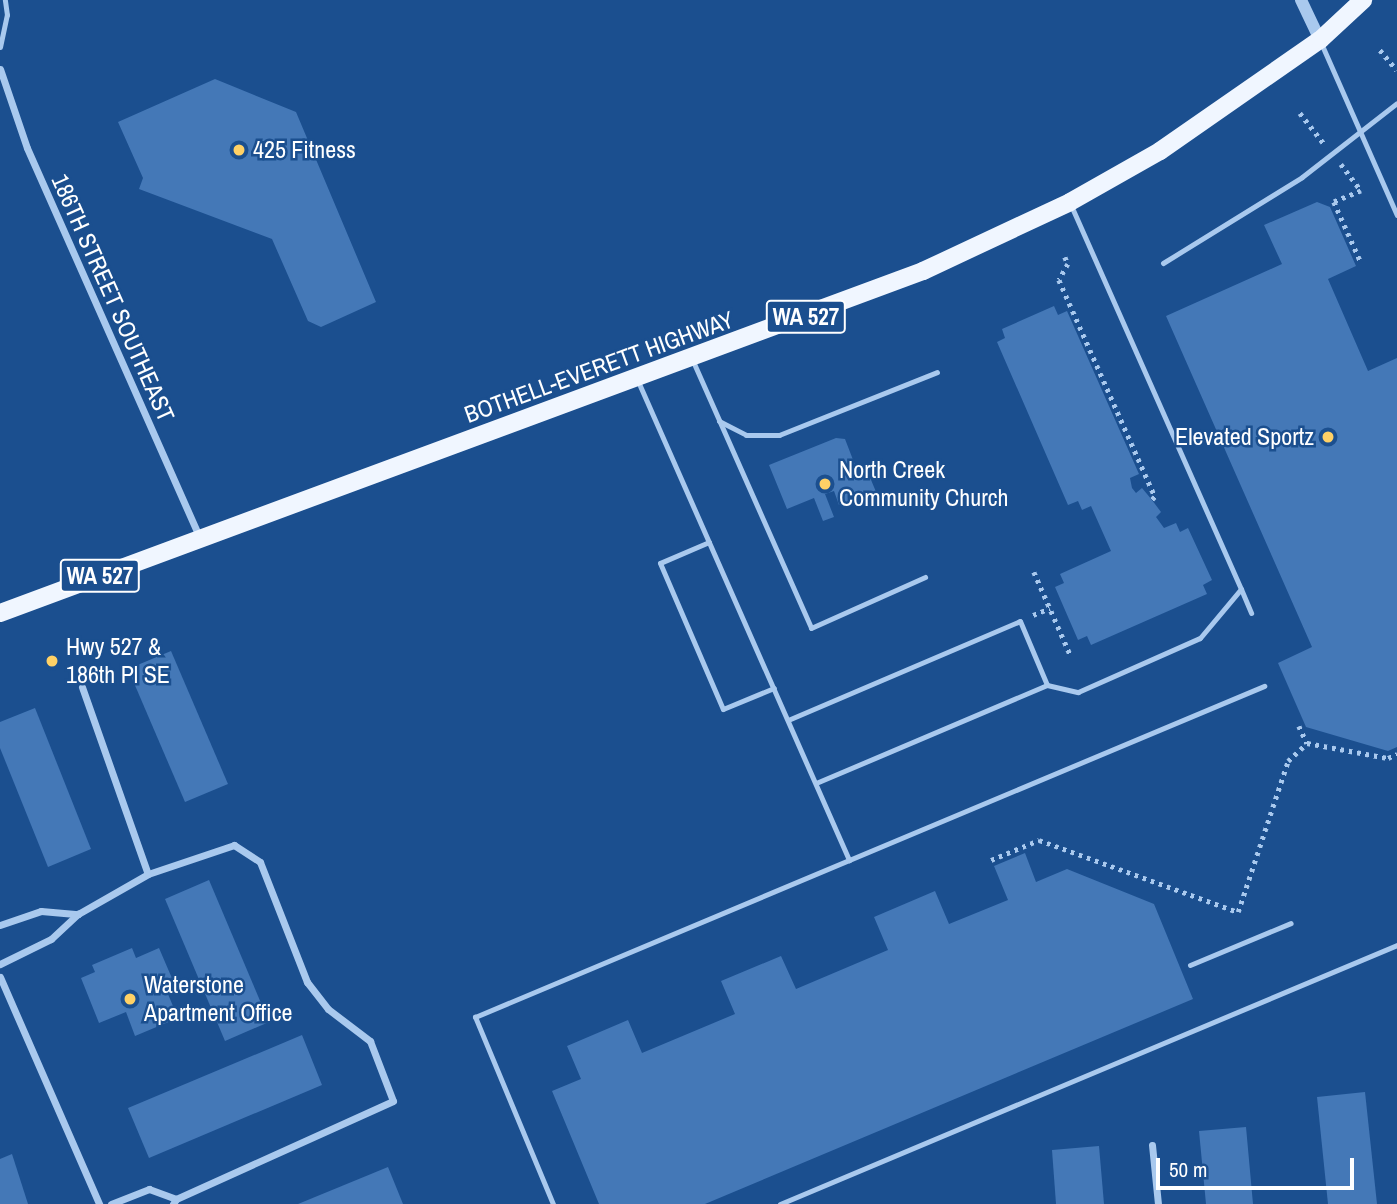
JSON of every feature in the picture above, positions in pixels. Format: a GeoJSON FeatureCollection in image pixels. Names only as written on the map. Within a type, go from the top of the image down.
{"type":"FeatureCollection","features":[{"type":"Feature","properties":{"kind":"main road","name":"BOTHELL-EVERETT HIGHWAY"},"geometry":{"type":"LineString","coordinates":[[0,613],[692,359],[923,271],[1070,202],[1160,151],[1320,40],[1363,0]]}},
{"type":"Feature","properties":{"kind":"street"},"geometry":{"type":"LineString","coordinates":[[1301,0],[1320,40]]}},
{"type":"Feature","properties":{"kind":"street","name":"186TH STREET SOUTHEAST"},"geometry":{"type":"LineString","coordinates":[[0,69],[26,148],[200,538]]}},
{"type":"Feature","properties":{"kind":"street"},"geometry":{"type":"LineString","coordinates":[[82,687],[148,874]]}},
{"type":"Feature","properties":{"kind":"street"},"geometry":{"type":"LineString","coordinates":[[0,964],[51,939],[78,914],[148,874],[234,845],[260,862],[307,982],[328,1009],[370,1041],[393,1101],[175,1201],[149,1189],[111,1204]]}},
{"type":"Feature","properties":{"kind":"street"},"geometry":{"type":"LineString","coordinates":[[0,925],[41,911],[78,914]]}},
{"type":"Feature","properties":{"kind":"street"},"geometry":{"type":"LineString","coordinates":[[0,977],[99,1204]]}},
{"type":"Feature","properties":{"kind":"street"},"geometry":{"type":"LineString","coordinates":[[1152,1145],[1158,1204]]}},
{"type":"Feature","properties":{"kind":"lane"},"geometry":{"type":"LineString","coordinates":[[0,47],[7,15],[5,0]]}},
{"type":"Feature","properties":{"kind":"lane"},"geometry":{"type":"LineString","coordinates":[[1320,40],[1397,215]]}},
{"type":"Feature","properties":{"kind":"lane"},"geometry":{"type":"LineString","coordinates":[[1163,263],[1255,209],[1397,103]]}},
{"type":"Feature","properties":{"kind":"lane"},"geometry":{"type":"LineString","coordinates":[[1070,202],[1251,613]]}},
{"type":"Feature","properties":{"kind":"lane"},"geometry":{"type":"LineString","coordinates":[[692,359],[811,628],[925,577]]}},
{"type":"Feature","properties":{"kind":"lane"},"geometry":{"type":"LineString","coordinates":[[719,421],[746,435],[779,435],[937,372]]}},
{"type":"Feature","properties":{"kind":"lane"},"geometry":{"type":"LineString","coordinates":[[637,379],[849,860]]}},
{"type":"Feature","properties":{"kind":"lane"},"geometry":{"type":"LineString","coordinates":[[709,542],[660,563],[723,709],[774,688]]}},
{"type":"Feature","properties":{"kind":"lane"},"geometry":{"type":"LineString","coordinates":[[816,783],[1047,685],[1078,692],[1200,638],[1241,589]]}},
{"type":"Feature","properties":{"kind":"lane"},"geometry":{"type":"LineString","coordinates":[[788,720],[1020,621],[1047,685]]}},
{"type":"Feature","properties":{"kind":"lane"},"geometry":{"type":"LineString","coordinates":[[553,1204],[475,1017],[1264,686]]}},
{"type":"Feature","properties":{"kind":"lane"},"geometry":{"type":"LineString","coordinates":[[1190,965],[1291,923]]}},
{"type":"Feature","properties":{"kind":"lane"},"geometry":{"type":"LineString","coordinates":[[780,1204],[1397,945]]}},
{"type":"Feature","properties":{"kind":"path"},"geometry":{"type":"LineString","coordinates":[[1380,50],[1397,70]]}},
{"type":"Feature","properties":{"kind":"path"},"geometry":{"type":"LineString","coordinates":[[1300,113],[1361,191],[1334,202],[1360,260]]}},
{"type":"Feature","properties":{"kind":"path"},"geometry":{"type":"LineString","coordinates":[[1065,257],[1068,264],[1059,279],[1155,497],[1152,500]]}},
{"type":"Feature","properties":{"kind":"path"},"geometry":{"type":"LineString","coordinates":[[1034,572],[1070,654]]}},
{"type":"Feature","properties":{"kind":"path"},"geometry":{"type":"LineString","coordinates":[[1299,726],[1307,743]]}},
{"type":"Feature","properties":{"kind":"path"},"geometry":{"type":"LineString","coordinates":[[1307,743],[1388,758],[1397,754]]}},
{"type":"Feature","properties":{"kind":"path"},"geometry":{"type":"LineString","coordinates":[[991,860],[1039,840],[1238,912],[1287,761],[1307,743]]}},
{"type":"Feature","properties":{"kind":"building"},"geometry":{"type":"Polygon","coordinates":[[[215,79],[296,112],[376,302],[321,327],[308,321],[272,239],[139,189],[143,178],[118,122],[215,79]]]}},
{"type":"Feature","properties":{"kind":"building"},"geometry":{"type":"Polygon","coordinates":[[[1317,202],[1330,207],[1356,266],[1328,279],[1368,371],[1397,358],[1397,747],[1388,751],[1306,727],[1278,663],[1312,647],[1166,316],[1282,264],[1264,225],[1317,202]]]}},
{"type":"Feature","properties":{"kind":"building"},"geometry":{"type":"Polygon","coordinates":[[[1054,306],[1058,315],[1067,311],[1139,474],[1130,478],[1132,488],[1136,493],[1142,488],[1152,500],[1161,512],[1156,517],[1164,528],[1176,523],[1180,532],[1188,528],[1212,580],[1203,585],[1207,594],[1091,645],[1087,636],[1078,640],[1055,587],[1064,583],[1060,574],[1111,551],[1091,506],[1082,510],[1078,501],[1068,505],[997,342],[1005,338],[1002,329],[1054,306]]]}},
{"type":"Feature","properties":{"kind":"building","name":"North Creek Community Church"},"geometry":{"type":"Polygon","coordinates":[[[836,438],[845,439],[860,478],[869,475],[879,499],[858,508],[854,499],[839,505],[834,491],[825,494],[834,517],[823,521],[814,498],[787,509],[769,465],[836,438]]]}},
{"type":"Feature","properties":{"kind":"building"},"geometry":{"type":"Polygon","coordinates":[[[171,651],[228,784],[185,802],[128,669],[171,651]]]}},
{"type":"Feature","properties":{"kind":"building"},"geometry":{"type":"Polygon","coordinates":[[[35,708],[91,849],[48,867],[0,748],[0,722],[35,708]]]}},
{"type":"Feature","properties":{"kind":"building"},"geometry":{"type":"Polygon","coordinates":[[[1025,853],[1036,882],[1067,869],[1154,904],[1193,999],[705,1204],[599,1204],[552,1091],[581,1079],[567,1046],[628,1020],[642,1053],[735,1014],[721,981],[781,956],[796,989],[888,950],[874,917],[935,891],[949,924],[1008,900],[994,866],[1025,853]]]}},
{"type":"Feature","properties":{"kind":"building"},"geometry":{"type":"Polygon","coordinates":[[[209,880],[269,1022],[225,1041],[165,899],[209,880]]]}},
{"type":"Feature","properties":{"kind":"building","name":"Waterstone Apartment Office"},"geometry":{"type":"Polygon","coordinates":[[[132,948],[136,958],[159,948],[174,983],[165,987],[178,1018],[135,1036],[126,1012],[99,1023],[81,978],[95,972],[92,965],[132,948]]]}},
{"type":"Feature","properties":{"kind":"building"},"geometry":{"type":"Polygon","coordinates":[[[302,1035],[322,1085],[149,1158],[128,1108],[302,1035]]]}},
{"type":"Feature","properties":{"kind":"building"},"geometry":{"type":"Polygon","coordinates":[[[1365,1092],[1377,1204],[1328,1204],[1317,1097],[1365,1092]]]}},
{"type":"Feature","properties":{"kind":"building"},"geometry":{"type":"Polygon","coordinates":[[[1246,1127],[1253,1204],[1206,1204],[1199,1131],[1246,1127]]]}},
{"type":"Feature","properties":{"kind":"building"},"geometry":{"type":"Polygon","coordinates":[[[1099,1146],[1104,1204],[1056,1204],[1052,1150],[1099,1146]]]}},
{"type":"Feature","properties":{"kind":"building"},"geometry":{"type":"Polygon","coordinates":[[[12,1154],[28,1204],[0,1204],[0,1159],[12,1154]]]}},
{"type":"Feature","properties":{"kind":"building"},"geometry":{"type":"Polygon","coordinates":[[[388,1167],[403,1204],[298,1204],[388,1167]]]}},
{"type":"Feature","properties":{"kind":"place","name":"425 Fitness"},"geometry":{"type":"Point","coordinates":[239,150]}},
{"type":"Feature","properties":{"kind":"place","name":"Elevated Sportz"},"geometry":{"type":"Point","coordinates":[1328,437]}},
{"type":"Feature","properties":{"kind":"place","name":"North Creek Community Church"},"geometry":{"type":"Point","coordinates":[825,484]}},
{"type":"Feature","properties":{"kind":"place","name":"Hwy 527 & 186th Pl SE"},"geometry":{"type":"Point","coordinates":[52,661]}},
{"type":"Feature","properties":{"kind":"place","name":"Waterstone Apartment Office"},"geometry":{"type":"Point","coordinates":[130,999]}}]}
